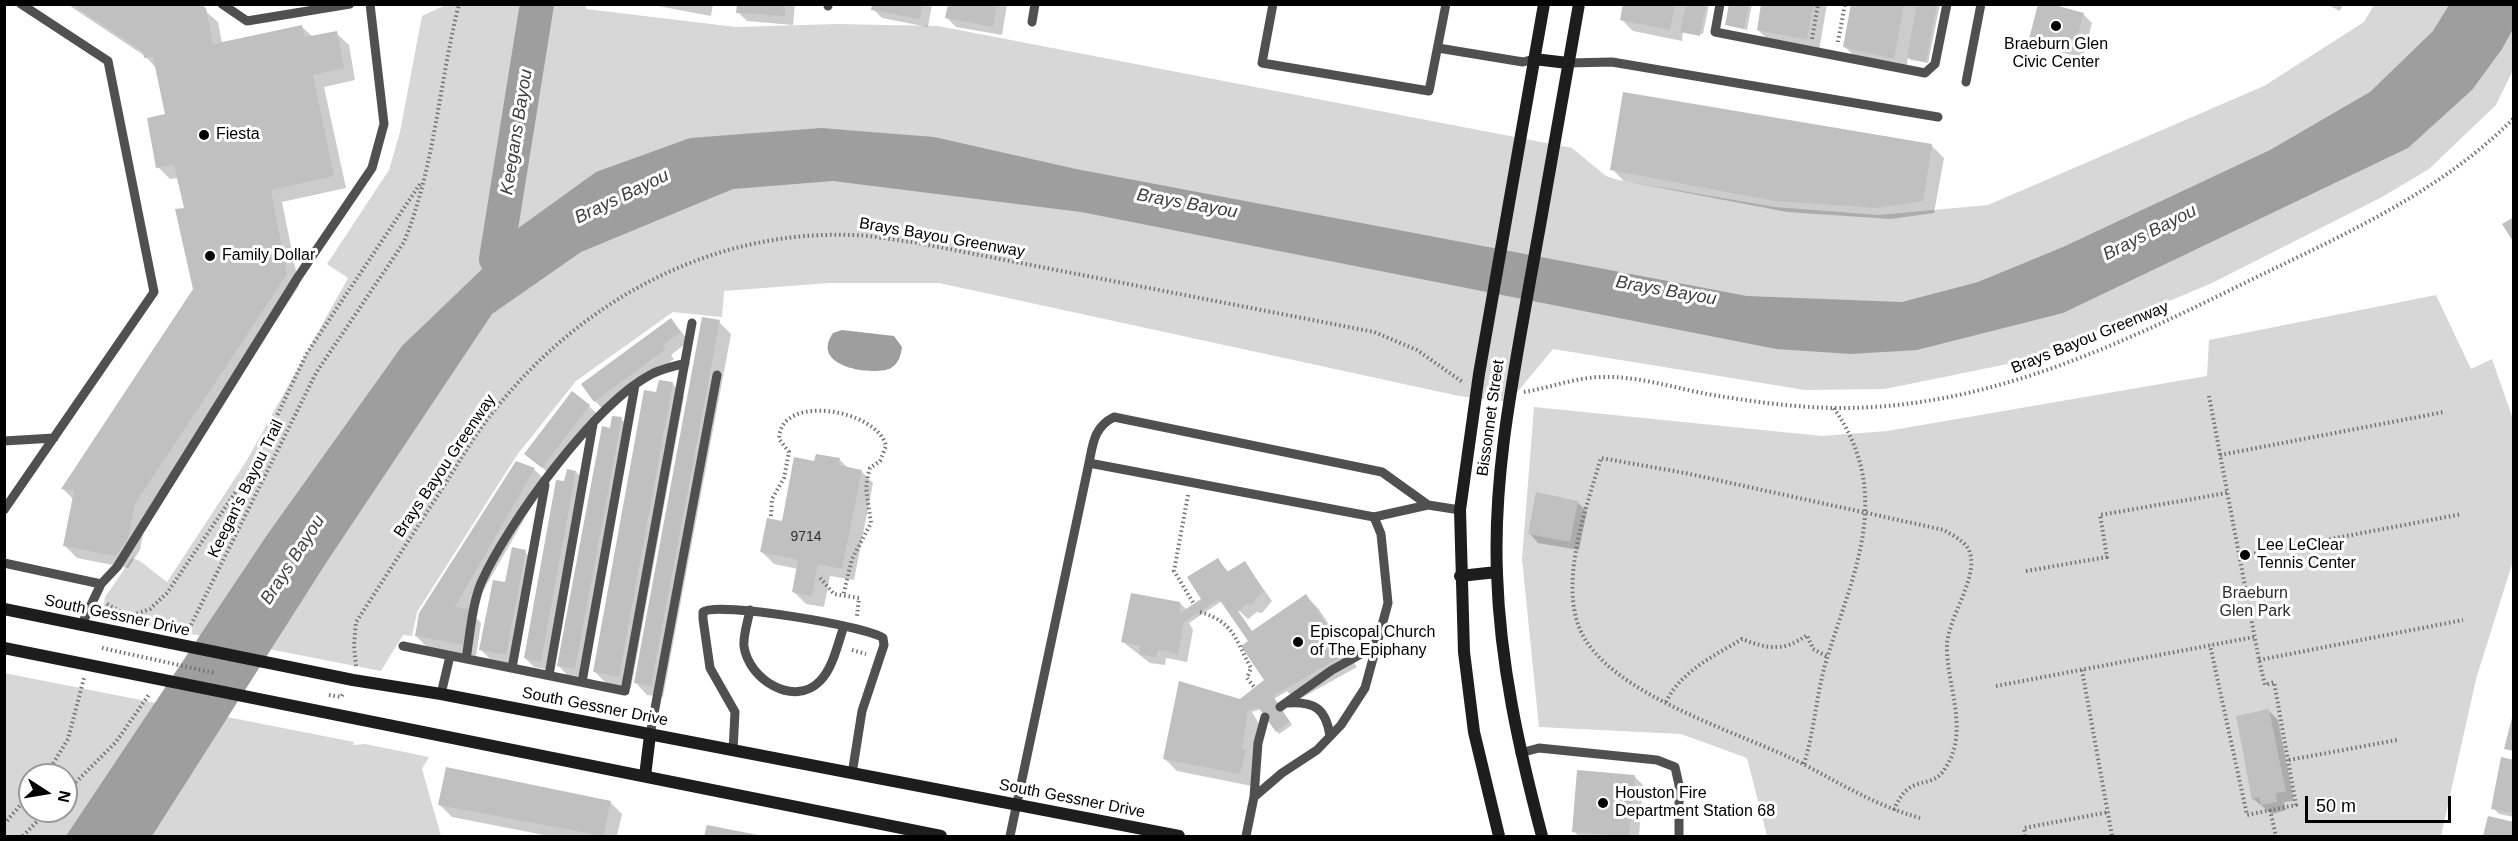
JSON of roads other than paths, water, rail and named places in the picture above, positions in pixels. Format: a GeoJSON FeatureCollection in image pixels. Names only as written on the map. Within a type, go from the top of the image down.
{"type":"FeatureCollection","features":[{"type":"Feature","properties":{"kind":"main road","name":"Bissonnet Street"},"geometry":{"type":"LineString","coordinates":[[1499,837],[1474,732],[1464,652],[1460,576],[1460,510],[1479,374],[1544,4]]}},
{"type":"Feature","properties":{"kind":"main road","name":"Bissonnet Street"},"geometry":{"type":"LineString","coordinates":[[1542,837],[1520,753],[1502,648],[1497,572],[1498,482],[1516,387],[1579,4]]}},
{"type":"Feature","properties":{"kind":"main road"},"geometry":{"type":"LineString","coordinates":[[1534,59],[1568,63]]}},
{"type":"Feature","properties":{"kind":"main road"},"geometry":{"type":"LineString","coordinates":[[1460,576],[1497,572]]}},
{"type":"Feature","properties":{"kind":"main road","name":"South Gessner Drive"},"geometry":{"type":"LineString","coordinates":[[4,609],[351,682],[441,694],[1179,837]]}},
{"type":"Feature","properties":{"kind":"main road"},"geometry":{"type":"LineString","coordinates":[[4,648],[331,712],[941,837]]}},
{"type":"Feature","properties":{"kind":"main road"},"geometry":{"type":"LineString","coordinates":[[645,776],[650,735]]}},
{"type":"Feature","properties":{"kind":"lane"},"geometry":{"type":"LineString","coordinates":[[4,510],[154,292],[108,62],[21,4]]}},
{"type":"Feature","properties":{"kind":"lane"},"geometry":{"type":"LineString","coordinates":[[222,4],[247,21],[350,4]]}},
{"type":"Feature","properties":{"kind":"lane"},"geometry":{"type":"LineString","coordinates":[[81,626],[101,584],[117,567],[298,277],[372,168],[384,124],[370,4]]}},
{"type":"Feature","properties":{"kind":"lane"},"geometry":{"type":"LineString","coordinates":[[1032,22],[1035,4]]}},
{"type":"Feature","properties":{"kind":"lane"},"geometry":{"type":"LineString","coordinates":[[1273,4],[1262,63],[1429,92],[1446,4]]}},
{"type":"Feature","properties":{"kind":"lane"},"geometry":{"type":"LineString","coordinates":[[1720,4],[1715,32],[1925,73],[1935,64],[1947,4]]}},
{"type":"Feature","properties":{"kind":"lane"},"geometry":{"type":"LineString","coordinates":[[1966,82],[1981,4]]}},
{"type":"Feature","properties":{"kind":"lane"},"geometry":{"type":"LineString","coordinates":[[1438,48],[1523,62],[1534,59]]}},
{"type":"Feature","properties":{"kind":"lane"},"geometry":{"type":"LineString","coordinates":[[1568,63],[1612,62],[1938,117]]}},
{"type":"Feature","properties":{"kind":"lane"},"geometry":{"type":"LineString","coordinates":[[403,646],[625,691],[692,323]]}},
{"type":"Feature","properties":{"kind":"lane"},"geometry":{"type":"LineString","coordinates":[[466,659],[481,584],[509,535],[546,481],[605,408],[651,374],[684,363]]}},
{"type":"Feature","properties":{"kind":"lane"},"geometry":{"type":"LineString","coordinates":[[650,735],[717,375]]}},
{"type":"Feature","properties":{"kind":"lane"},"geometry":{"type":"LineString","coordinates":[[582,682],[635,385]]}},
{"type":"Feature","properties":{"kind":"lane"},"geometry":{"type":"LineString","coordinates":[[1010,837],[1095,434],[1104,422],[1114,417],[1382,472],[1428,505]]}},
{"type":"Feature","properties":{"kind":"lane"},"geometry":{"type":"LineString","coordinates":[[549,675],[594,421]]}},
{"type":"Feature","properties":{"kind":"lane"},"geometry":{"type":"LineString","coordinates":[[4,441],[54,438]]}},
{"type":"Feature","properties":{"kind":"lane"},"geometry":{"type":"LineString","coordinates":[[1089,463],[1374,517],[1428,505],[1460,510]]}},
{"type":"Feature","properties":{"kind":"lane"},"geometry":{"type":"LineString","coordinates":[[512,668],[546,481]]}},
{"type":"Feature","properties":{"kind":"lane"},"geometry":{"type":"LineString","coordinates":[[1254,797],[1269,782],[1317,750],[1341,725],[1365,688],[1388,603],[1381,534],[1374,517]]}},
{"type":"Feature","properties":{"kind":"lane"},"geometry":{"type":"LineString","coordinates":[[4,563],[101,584]]}},
{"type":"Feature","properties":{"kind":"lane"},"geometry":{"type":"LineString","coordinates":[[733,751],[735,712],[710,668],[703,612],[712,608],[750,610],[879,634],[884,642],[862,711],[852,774]]}},
{"type":"Feature","properties":{"kind":"lane"},"geometry":{"type":"LineString","coordinates":[[750,610],[744,646],[751,665],[764,681],[774,687],[798,691],[811,688],[821,680],[828,669],[844,626]]}},
{"type":"Feature","properties":{"kind":"lane"},"geometry":{"type":"LineString","coordinates":[[1330,736],[1326,717],[1319,710],[1310,704],[1284,705],[1332,670],[1368,650],[1381,634]]}},
{"type":"Feature","properties":{"kind":"lane"},"geometry":{"type":"LineString","coordinates":[[441,694],[450,656]]}},
{"type":"Feature","properties":{"kind":"lane"},"geometry":{"type":"LineString","coordinates":[[1246,837],[1254,797],[1258,744],[1265,717]]}},
{"type":"Feature","properties":{"kind":"lane"},"geometry":{"type":"LineString","coordinates":[[1520,753],[1539,748],[1657,760],[1675,767],[1679,785],[1679,837]]}},
{"type":"Feature","properties":{"kind":"water","name":"Brays Bayou"},"geometry":{"type":"Polygon","coordinates":[[[2449,5],[2513,5],[2513,29],[2502,49],[2472,90],[2408,148],[2063,313],[1917,350],[1851,354],[1776,349],[1081,212],[833,181],[733,189],[581,252],[492,314],[326,563],[152,836],[66,836],[75,823],[78,823],[78,818],[267,535],[402,346],[504,248],[517,229],[596,172],[690,138],[821,128],[934,137],[1076,169],[1747,296],[1902,302],[1978,282],[2063,247],[2270,150],[2370,92],[2433,31],[2449,5]]]}},
{"type":"Feature","properties":{"kind":"water"},"geometry":{"type":"Polygon","coordinates":[[[842,330],[894,336],[902,347],[898,361],[891,368],[873,371],[848,367],[837,362],[830,355],[828,345],[833,333],[842,330]]]}},
{"type":"Feature","properties":{"kind":"waterway","name":"Keegans Bayou"},"geometry":{"type":"LineString","coordinates":[[496,259],[537,4]]}},
{"type":"Feature","properties":{"kind":"place","name":"Braeburn Glen Civic Center"},"geometry":{"type":"Point","coordinates":[2056,26]}},
{"type":"Feature","properties":{"kind":"place","name":"Fiesta"},"geometry":{"type":"Point","coordinates":[204,135]}},
{"type":"Feature","properties":{"kind":"place","name":"Family Dollar"},"geometry":{"type":"Point","coordinates":[210,256]}},
{"type":"Feature","properties":{"kind":"place","name":"Lee LeClear Tennis Center"},"geometry":{"type":"Point","coordinates":[2245,555]}},
{"type":"Feature","properties":{"kind":"place","name":"Episcopal Church of The Epiphany"},"geometry":{"type":"Point","coordinates":[1298,642]}},
{"type":"Feature","properties":{"kind":"place","name":"Houston Fire Department Station 68"},"geometry":{"type":"Point","coordinates":[1603,803]}},
{"type":"Feature","properties":{"kind":"park label","name":"Braeburn Glen Park"},"geometry":{"type":"Point","coordinates":[2255,603]}}]}
